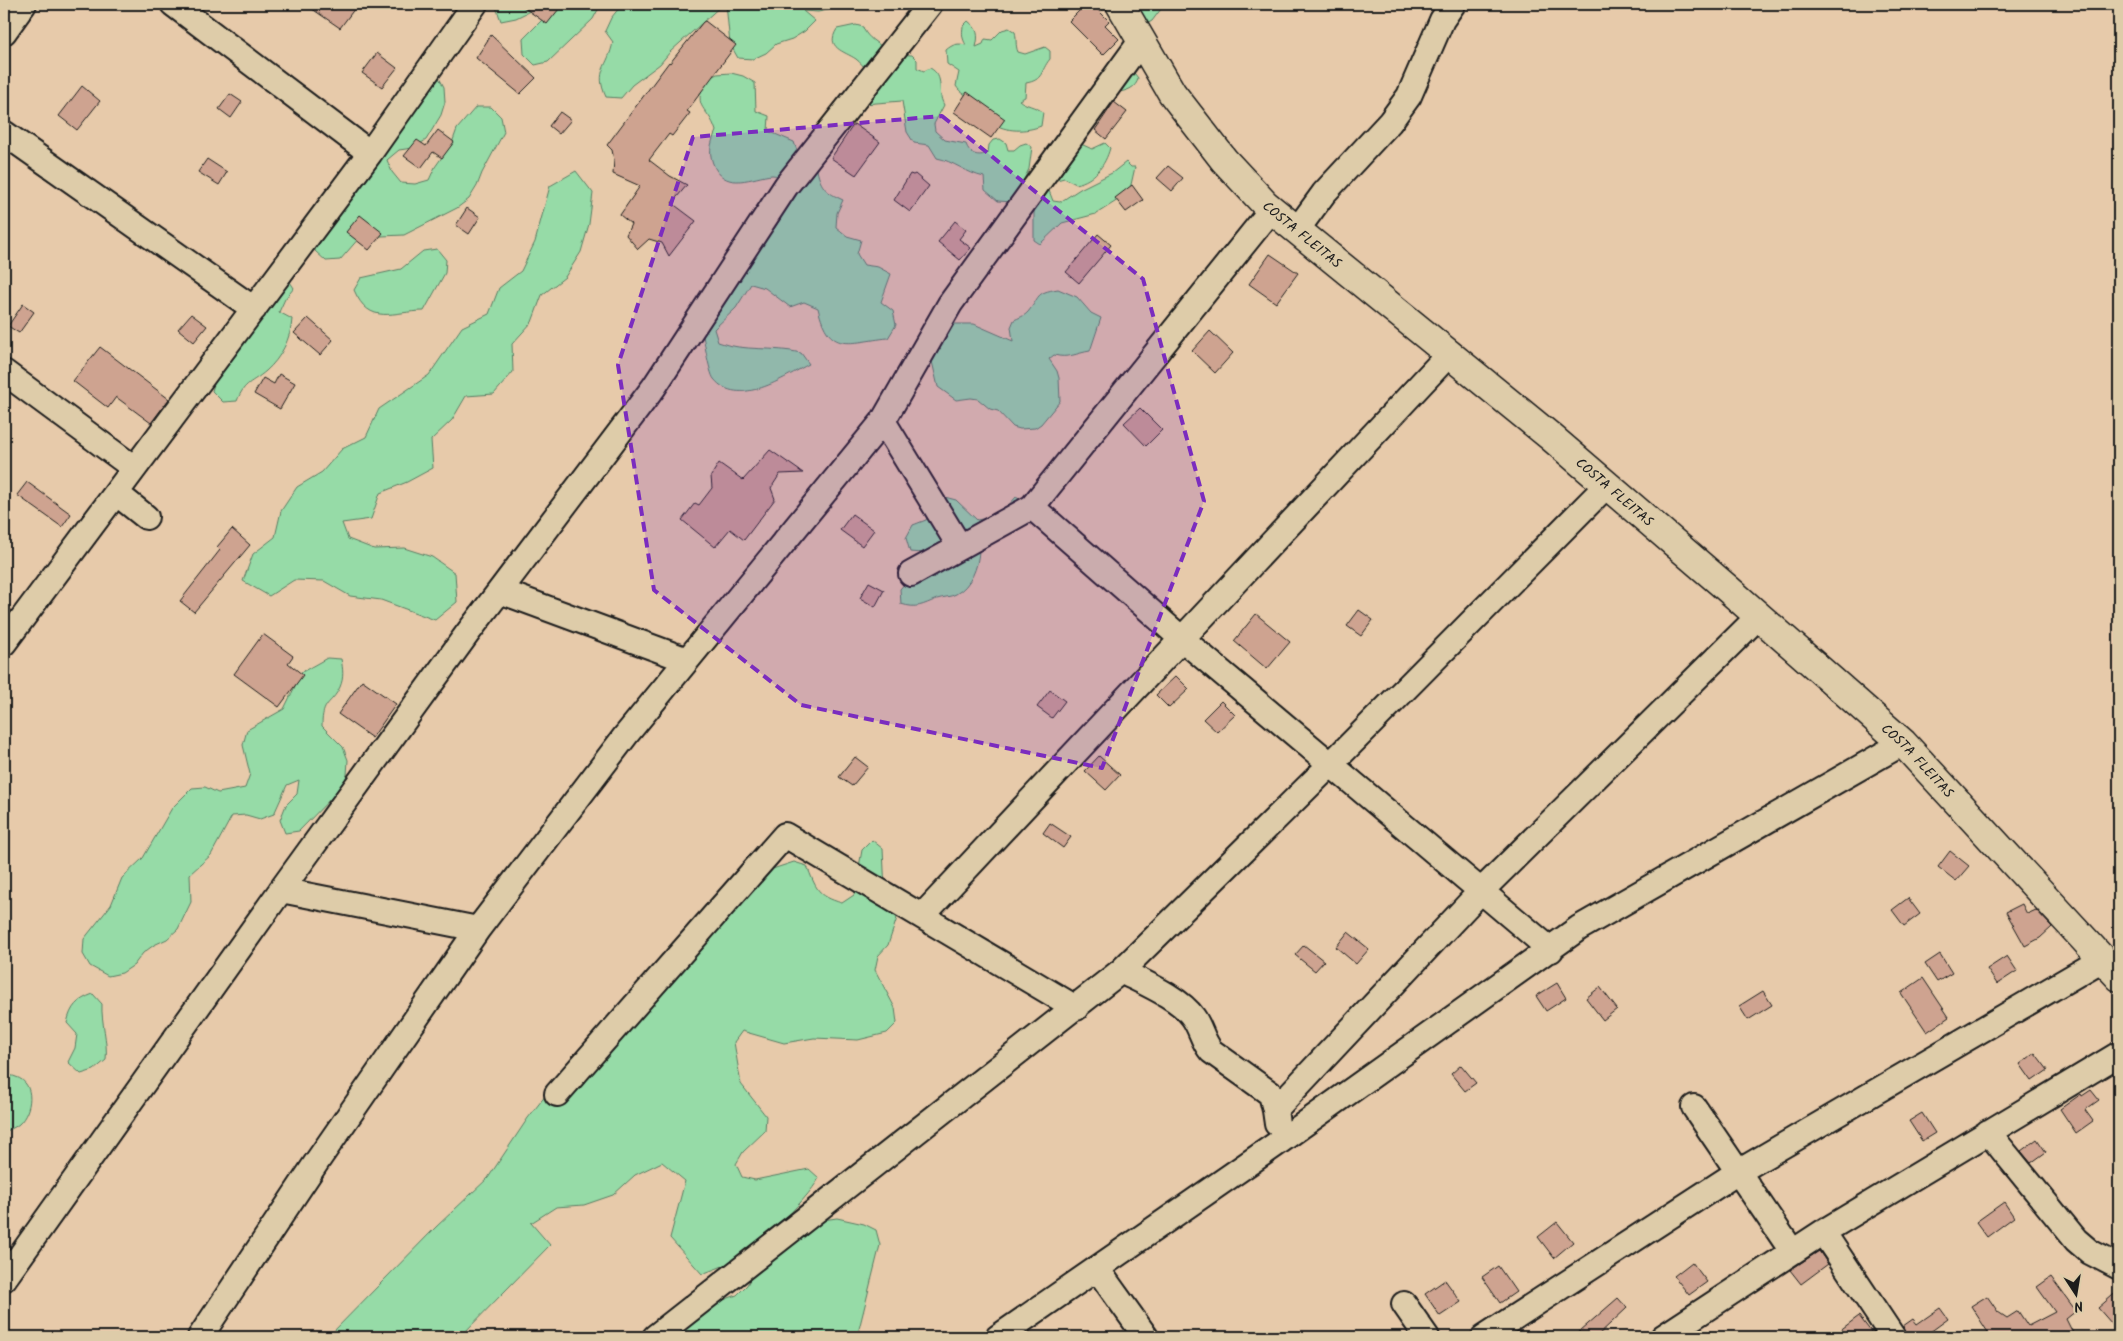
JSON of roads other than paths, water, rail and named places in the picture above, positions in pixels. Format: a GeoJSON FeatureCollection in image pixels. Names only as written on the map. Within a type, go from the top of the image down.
{"type":"FeatureCollection","features":[{"type":"Feature","properties":{"kind":"main road","name":"COSTA FLEITAS"},"geometry":{"type":"LineString","coordinates":[[1120,4],[1172,93],[1224,160],[1272,210],[1450,353],[1607,485],[1759,616],[1903,744],[2111,968]]}},
{"type":"Feature","properties":{"kind":"street"},"geometry":{"type":"LineString","coordinates":[[4,32],[24,4]]}},
{"type":"Feature","properties":{"kind":"street"},"geometry":{"type":"LineString","coordinates":[[173,4],[370,153]]}},
{"type":"Feature","properties":{"kind":"street"},"geometry":{"type":"LineString","coordinates":[[4,643],[370,153],[475,4]]}},
{"type":"Feature","properties":{"kind":"street"},"geometry":{"type":"LineString","coordinates":[[4,1279],[281,890],[500,591],[654,387],[786,186],[930,4]]}},
{"type":"Feature","properties":{"kind":"street"},"geometry":{"type":"LineString","coordinates":[[1297,230],[1324,194],[1390,122],[1409,96],[1442,20],[1453,4]]}},
{"type":"Feature","properties":{"kind":"street"},"geometry":{"type":"LineString","coordinates":[[200,1337],[318,1160],[478,929],[626,735],[883,421],[950,304],[1141,41]]}},
{"type":"Feature","properties":{"kind":"street"},"geometry":{"type":"LineString","coordinates":[[4,133],[254,309]]}},
{"type":"Feature","properties":{"kind":"street"},"geometry":{"type":"LineString","coordinates":[[910,574],[1032,507],[1272,210]]}},
{"type":"Feature","properties":{"kind":"street"},"geometry":{"type":"LineString","coordinates":[[922,916],[1450,353]]}},
{"type":"Feature","properties":{"kind":"street"},"geometry":{"type":"LineString","coordinates":[[4,372],[134,468]]}},
{"type":"Feature","properties":{"kind":"street"},"geometry":{"type":"LineString","coordinates":[[883,421],[960,547]]}},
{"type":"Feature","properties":{"kind":"street"},"geometry":{"type":"LineString","coordinates":[[655,1337],[1121,971],[1331,764],[1607,485]]}},
{"type":"Feature","properties":{"kind":"street"},"geometry":{"type":"LineString","coordinates":[[116,493],[146,517]]}},
{"type":"Feature","properties":{"kind":"street"},"geometry":{"type":"LineString","coordinates":[[1032,507],[1182,638],[1551,950]]}},
{"type":"Feature","properties":{"kind":"street"},"geometry":{"type":"LineString","coordinates":[[500,591],[687,660]]}},
{"type":"Feature","properties":{"kind":"street"},"geometry":{"type":"LineString","coordinates":[[1276,1110],[1481,891],[1759,616]]}},
{"type":"Feature","properties":{"kind":"street"},"geometry":{"type":"LineString","coordinates":[[998,1337],[1098,1270],[1275,1146],[1551,950],[1579,928],[1903,744]]}},
{"type":"Feature","properties":{"kind":"street"},"geometry":{"type":"LineString","coordinates":[[556,1094],[785,834],[1076,1008]]}},
{"type":"Feature","properties":{"kind":"street"},"geometry":{"type":"LineString","coordinates":[[281,890],[478,929]]}},
{"type":"Feature","properties":{"kind":"street"},"geometry":{"type":"LineString","coordinates":[[1484,1337],[1738,1172],[2111,968]]}},
{"type":"Feature","properties":{"kind":"street"},"geometry":{"type":"LineString","coordinates":[[1121,971],[1180,1004],[1194,1018],[1204,1043],[1270,1094],[1276,1110],[1275,1146]]}},
{"type":"Feature","properties":{"kind":"street"},"geometry":{"type":"LineString","coordinates":[[1663,1337],[1792,1251],[2119,1054]]}},
{"type":"Feature","properties":{"kind":"street"},"geometry":{"type":"LineString","coordinates":[[1694,1107],[1792,1251]]}},
{"type":"Feature","properties":{"kind":"street"},"geometry":{"type":"LineString","coordinates":[[1988,1132],[2076,1240],[2090,1252],[2119,1267]]}},
{"type":"Feature","properties":{"kind":"street"},"geometry":{"type":"LineString","coordinates":[[1823,1232],[1894,1337]]}},
{"type":"Feature","properties":{"kind":"street"},"geometry":{"type":"LineString","coordinates":[[1098,1270],[1146,1337]]}},
{"type":"Feature","properties":{"kind":"street"},"geometry":{"type":"LineString","coordinates":[[1404,1304],[1427,1337]]}}]}
